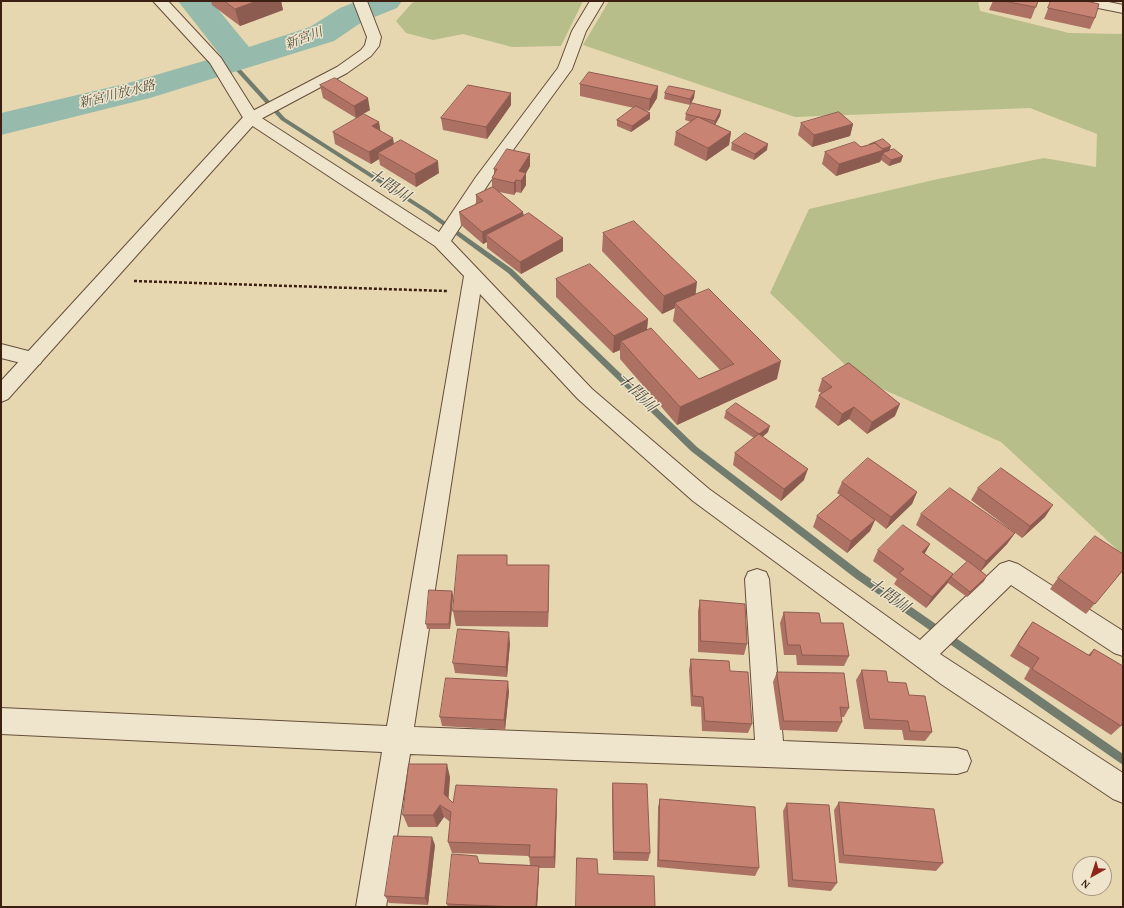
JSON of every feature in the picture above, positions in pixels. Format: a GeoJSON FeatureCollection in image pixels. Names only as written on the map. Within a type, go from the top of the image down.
{"type":"FeatureCollection","features":[{"type":"Feature","properties":{"kind":"street"},"geometry":{"type":"LineString","coordinates":[[160,1],[216,60],[252,118],[440,242],[473,283],[584,394],[701,495],[950,676],[1123,789]]}},
{"type":"Feature","properties":{"kind":"street"},"geometry":{"type":"LineString","coordinates":[[1,394],[252,118],[286,101],[357,61],[372,46],[374,37],[360,1]]}},
{"type":"Feature","properties":{"kind":"street"},"geometry":{"type":"LineString","coordinates":[[440,242],[482,181],[565,69],[579,32],[597,1]]}},
{"type":"Feature","properties":{"kind":"street"},"geometry":{"type":"LineString","coordinates":[[1083,1],[1123,9]]}},
{"type":"Feature","properties":{"kind":"street"},"geometry":{"type":"LineString","coordinates":[[371,907],[473,283]]}},
{"type":"Feature","properties":{"kind":"street"},"geometry":{"type":"LineString","coordinates":[[1,351],[33,359]]}},
{"type":"Feature","properties":{"kind":"street"},"geometry":{"type":"LineString","coordinates":[[922,655],[1009,571],[1123,645]]}},
{"type":"Feature","properties":{"kind":"street"},"geometry":{"type":"LineString","coordinates":[[757,579],[770,754]]}},
{"type":"Feature","properties":{"kind":"street"},"geometry":{"type":"LineString","coordinates":[[1,721],[398,740],[957,761]]}},
{"type":"Feature","properties":{"kind":"path"},"geometry":{"type":"LineString","coordinates":[[105,280],[473,283]]}},
{"type":"Feature","properties":{"kind":"green space"},"geometry":{"type":"Polygon","coordinates":[[[417,1],[583,1],[561,46],[512,47],[463,34],[433,40],[406,33],[396,21],[412,3],[417,1]]]}},
{"type":"Feature","properties":{"kind":"green space"},"geometry":{"type":"Polygon","coordinates":[[[609,1],[978,1],[980,11],[1069,33],[1123,34],[1123,555],[1001,442],[860,379],[770,293],[809,209],[938,179],[1044,158],[1096,167],[1097,134],[1030,108],[795,117],[583,45],[609,1]]]}},
{"type":"Feature","properties":{"kind":"building"},"geometry":{"type":"Polygon","coordinates":[[[225,1],[257,1],[235,9],[225,1]]]}},
{"type":"Feature","properties":{"kind":"building"},"geometry":{"type":"Polygon","coordinates":[[[1004,1],[1038,1],[1036,7],[1004,1]]]}},
{"type":"Feature","properties":{"kind":"building"},"geometry":{"type":"Polygon","coordinates":[[[1051,1],[1086,1],[1099,4],[1095,18],[1048,8],[1051,1]]]}},
{"type":"Feature","properties":{"kind":"building"},"geometry":{"type":"Polygon","coordinates":[[[589,72],[658,86],[650,99],[580,84],[589,72]]]}},
{"type":"Feature","properties":{"kind":"building"},"geometry":{"type":"Polygon","coordinates":[[[335,78],[368,98],[354,106],[320,85],[335,78]]]}},
{"type":"Feature","properties":{"kind":"building"},"geometry":{"type":"Polygon","coordinates":[[[468,85],[511,93],[486,127],[441,118],[468,85]]]}},
{"type":"Feature","properties":{"kind":"building"},"geometry":{"type":"Polygon","coordinates":[[[669,86],[695,91],[690,99],[665,93],[669,86]]]}},
{"type":"Feature","properties":{"kind":"building"},"geometry":{"type":"Polygon","coordinates":[[[692,103],[721,110],[715,121],[686,114],[692,103]]]}},
{"type":"Feature","properties":{"kind":"building"},"geometry":{"type":"Polygon","coordinates":[[[636,106],[650,113],[632,126],[617,120],[636,106]]]}},
{"type":"Feature","properties":{"kind":"building"},"geometry":{"type":"Polygon","coordinates":[[[839,112],[853,124],[814,135],[801,123],[839,112]]]}},
{"type":"Feature","properties":{"kind":"building"},"geometry":{"type":"Polygon","coordinates":[[[364,114],[379,122],[372,126],[393,138],[369,152],[333,132],[364,114]]]}},
{"type":"Feature","properties":{"kind":"building"},"geometry":{"type":"Polygon","coordinates":[[[698,117],[731,132],[708,148],[676,132],[698,117]]]}},
{"type":"Feature","properties":{"kind":"building"},"geometry":{"type":"Polygon","coordinates":[[[745,133],[768,144],[755,154],[732,143],[745,133]]]}},
{"type":"Feature","properties":{"kind":"building"},"geometry":{"type":"Polygon","coordinates":[[[883,139],[891,146],[882,149],[875,143],[870,144],[883,139]]]}},
{"type":"Feature","properties":{"kind":"building"},"geometry":{"type":"Polygon","coordinates":[[[401,140],[438,161],[415,174],[378,153],[401,140]]]}},
{"type":"Feature","properties":{"kind":"building"},"geometry":{"type":"Polygon","coordinates":[[[855,142],[861,147],[875,143],[884,150],[839,164],[825,152],[855,142]]]}},
{"type":"Feature","properties":{"kind":"building"},"geometry":{"type":"Polygon","coordinates":[[[507,149],[530,154],[519,171],[526,173],[521,181],[516,180],[514,183],[492,178],[497,169],[494,169],[507,149]]]}},
{"type":"Feature","properties":{"kind":"building"},"geometry":{"type":"Polygon","coordinates":[[[894,149],[903,156],[891,160],[883,154],[883,153],[894,149]]]}},
{"type":"Feature","properties":{"kind":"building"},"geometry":{"type":"Polygon","coordinates":[[[493,187],[523,212],[482,232],[459,212],[483,201],[476,195],[493,187]]]}},
{"type":"Feature","properties":{"kind":"building"},"geometry":{"type":"Polygon","coordinates":[[[529,213],[563,238],[520,262],[486,235],[529,213]]]}},
{"type":"Feature","properties":{"kind":"building"},"geometry":{"type":"Polygon","coordinates":[[[634,221],[697,282],[664,296],[603,233],[634,221]]]}},
{"type":"Feature","properties":{"kind":"building"},"geometry":{"type":"Polygon","coordinates":[[[590,264],[648,319],[614,336],[556,279],[590,264]]]}},
{"type":"Feature","properties":{"kind":"building"},"geometry":{"type":"Polygon","coordinates":[[[709,289],[781,361],[680,407],[621,341],[651,328],[699,379],[734,364],[675,303],[709,289]]]}},
{"type":"Feature","properties":{"kind":"building"},"geometry":{"type":"Polygon","coordinates":[[[849,363],[900,404],[872,422],[854,407],[842,414],[819,395],[832,387],[822,379],[849,363]]]}},
{"type":"Feature","properties":{"kind":"building"},"geometry":{"type":"Polygon","coordinates":[[[736,403],[770,426],[759,434],[726,411],[736,403]]]}},
{"type":"Feature","properties":{"kind":"building"},"geometry":{"type":"Polygon","coordinates":[[[759,434],[808,469],[784,489],[735,453],[759,434]]]}},
{"type":"Feature","properties":{"kind":"building"},"geometry":{"type":"Polygon","coordinates":[[[868,458],[917,492],[891,517],[842,482],[868,458]]]}},
{"type":"Feature","properties":{"kind":"building"},"geometry":{"type":"Polygon","coordinates":[[[1001,468],[1053,505],[1030,526],[978,488],[1001,468]]]}},
{"type":"Feature","properties":{"kind":"building"},"geometry":{"type":"Polygon","coordinates":[[[950,488],[1015,533],[986,561],[921,514],[950,488]]]}},
{"type":"Feature","properties":{"kind":"building"},"geometry":{"type":"Polygon","coordinates":[[[841,495],[875,520],[851,541],[817,516],[841,495]]]}},
{"type":"Feature","properties":{"kind":"building"},"geometry":{"type":"Polygon","coordinates":[[[903,525],[930,544],[922,552],[953,574],[932,597],[899,573],[904,569],[878,550],[903,525]]]}},
{"type":"Feature","properties":{"kind":"building"},"geometry":{"type":"Polygon","coordinates":[[[1095,536],[1123,554],[1123,570],[1095,604],[1058,578],[1095,536]]]}},
{"type":"Feature","properties":{"kind":"building"},"geometry":{"type":"Polygon","coordinates":[[[458,555],[507,555],[507,565],[549,565],[548,612],[453,611],[458,555]]]}},
{"type":"Feature","properties":{"kind":"building"},"geometry":{"type":"Polygon","coordinates":[[[968,561],[987,576],[970,592],[951,577],[968,561]]]}},
{"type":"Feature","properties":{"kind":"building"},"geometry":{"type":"Polygon","coordinates":[[[429,590],[452,591],[449,624],[426,624],[429,590]]]}},
{"type":"Feature","properties":{"kind":"building"},"geometry":{"type":"Polygon","coordinates":[[[700,600],[745,604],[747,644],[701,641],[700,600]]]}},
{"type":"Feature","properties":{"kind":"building"},"geometry":{"type":"Polygon","coordinates":[[[784,612],[819,613],[821,623],[843,623],[849,656],[802,655],[800,645],[788,645],[784,612]]]}},
{"type":"Feature","properties":{"kind":"building"},"geometry":{"type":"Polygon","coordinates":[[[1033,622],[1090,656],[1094,649],[1123,666],[1123,722],[1121,726],[1032,669],[1039,658],[1018,645],[1033,622]]]}},
{"type":"Feature","properties":{"kind":"building"},"geometry":{"type":"Polygon","coordinates":[[[458,629],[509,632],[506,667],[453,663],[458,629]]]}},
{"type":"Feature","properties":{"kind":"building"},"geometry":{"type":"Polygon","coordinates":[[[691,659],[729,661],[730,671],[748,672],[752,724],[705,721],[703,697],[693,696],[691,659]]]}},
{"type":"Feature","properties":{"kind":"building"},"geometry":{"type":"Polygon","coordinates":[[[862,670],[886,671],[888,682],[906,683],[909,695],[925,696],[932,732],[910,731],[908,721],[870,719],[862,670]]]}},
{"type":"Feature","properties":{"kind":"building"},"geometry":{"type":"Polygon","coordinates":[[[777,672],[844,673],[849,708],[840,707],[842,722],[784,721],[777,672]]]}},
{"type":"Feature","properties":{"kind":"building"},"geometry":{"type":"Polygon","coordinates":[[[446,678],[508,681],[504,720],[440,717],[446,678]]]}},
{"type":"Feature","properties":{"kind":"building"},"geometry":{"type":"Polygon","coordinates":[[[409,764],[447,764],[444,794],[453,803],[456,785],[557,789],[554,857],[529,857],[530,845],[448,842],[451,812],[440,805],[433,815],[403,815],[409,764]]]}},
{"type":"Feature","properties":{"kind":"building"},"geometry":{"type":"Polygon","coordinates":[[[613,783],[647,784],[650,853],[614,852],[613,783]]]}},
{"type":"Feature","properties":{"kind":"building"},"geometry":{"type":"Polygon","coordinates":[[[660,799],[755,807],[759,868],[659,860],[660,799]]]}},
{"type":"Feature","properties":{"kind":"building"},"geometry":{"type":"Polygon","coordinates":[[[839,802],[934,809],[943,863],[844,855],[839,802]]]}},
{"type":"Feature","properties":{"kind":"building"},"geometry":{"type":"Polygon","coordinates":[[[787,803],[829,805],[837,883],[793,880],[787,803]]]}},
{"type":"Feature","properties":{"kind":"building"},"geometry":{"type":"Polygon","coordinates":[[[394,836],[432,837],[425,898],[385,896],[394,836]]]}},
{"type":"Feature","properties":{"kind":"building"},"geometry":{"type":"Polygon","coordinates":[[[452,854],[477,856],[479,863],[539,866],[536,907],[447,904],[452,854]]]}},
{"type":"Feature","properties":{"kind":"building"},"geometry":{"type":"Polygon","coordinates":[[[577,858],[597,859],[598,874],[654,876],[655,907],[576,907],[577,858]]]}},
{"type":"Feature","properties":{"kind":"waterway","name":"十間川"},"geometry":{"type":"LineString","coordinates":[[194,1],[242,60]]}},
{"type":"Feature","properties":{"kind":"waterway","name":"新宮川"},"geometry":{"type":"LineString","coordinates":[[242,60],[322,34],[351,15],[386,1]]}},
{"type":"Feature","properties":{"kind":"waterway","name":"新宮川放水路"},"geometry":{"type":"LineString","coordinates":[[1,124],[138,91],[242,60]]}},
{"type":"Feature","properties":{"kind":"waterway","name":"十間川"},"geometry":{"type":"LineString","coordinates":[[232,63],[283,119],[428,212],[510,271],[694,449],[858,575],[1123,760]]}}]}
